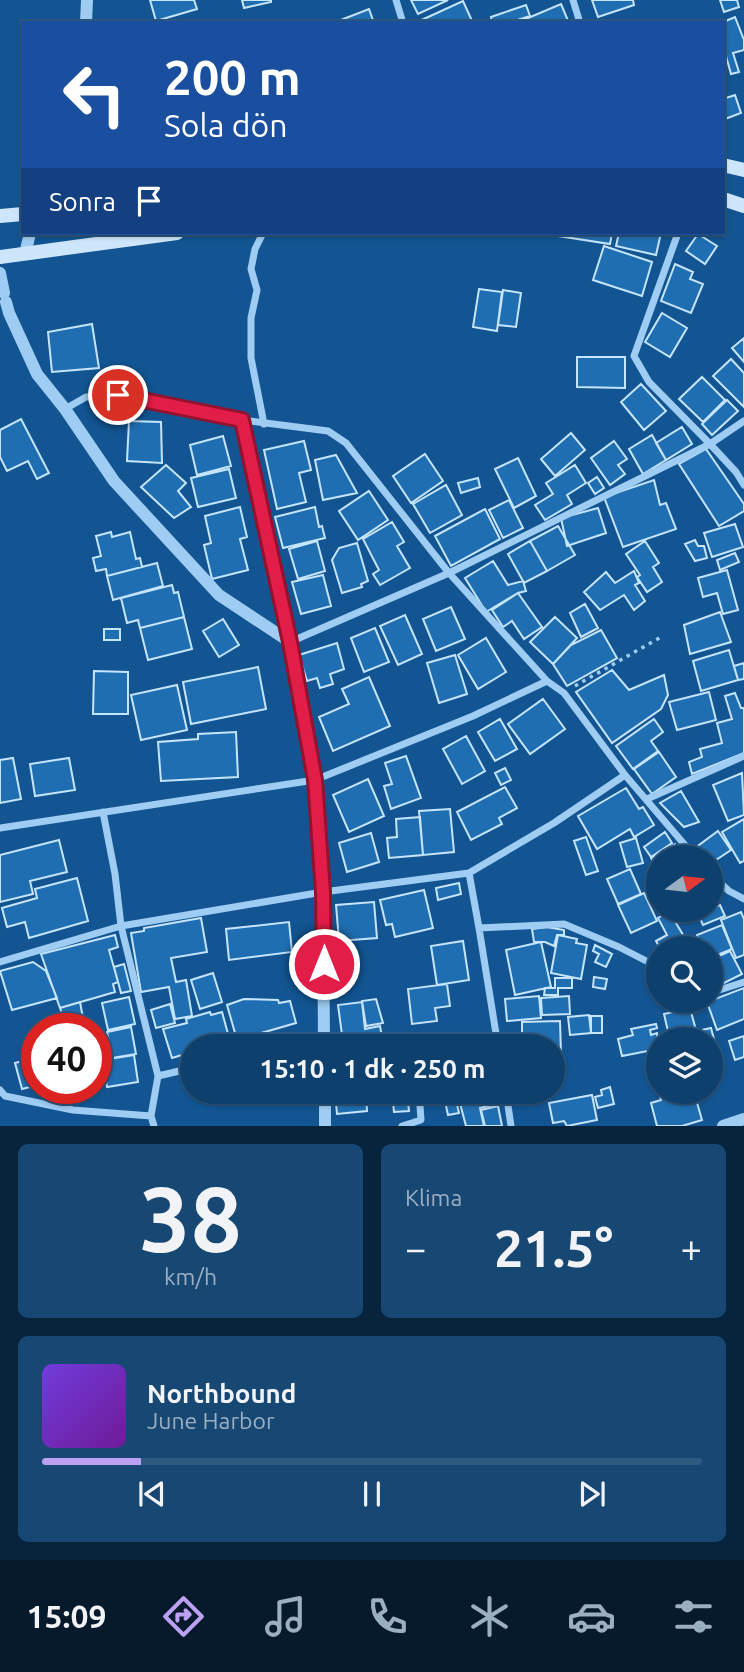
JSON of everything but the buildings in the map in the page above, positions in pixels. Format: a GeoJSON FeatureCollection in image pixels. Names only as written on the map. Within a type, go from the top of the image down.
{"type":"FeatureCollection","features":[{"type":"Feature","properties":{"kind":"main road"},"geometry":{"type":"LineString","coordinates":[[725,165],[744,170]]}},
{"type":"Feature","properties":{"kind":"main road"},"geometry":{"type":"LineString","coordinates":[[725,200],[744,206]]}},
{"type":"Feature","properties":{"kind":"main road"},"geometry":{"type":"LineString","coordinates":[[0,216],[21,214]]}},
{"type":"Feature","properties":{"kind":"main road"},"geometry":{"type":"LineString","coordinates":[[0,257],[163,235]]}},
{"type":"Feature","properties":{"kind":"street"},"geometry":{"type":"LineString","coordinates":[[86,21],[87,0]]}},
{"type":"Feature","properties":{"kind":"street"},"geometry":{"type":"LineString","coordinates":[[396,0],[402,21]]}},
{"type":"Feature","properties":{"kind":"street"},"geometry":{"type":"LineString","coordinates":[[573,0],[579,21]]}},
{"type":"Feature","properties":{"kind":"street"},"geometry":{"type":"LineString","coordinates":[[25,254],[30,235]]}},
{"type":"Feature","properties":{"kind":"street"},"geometry":{"type":"LineString","coordinates":[[262,235],[251,270],[257,290],[251,318],[251,358],[264,424]]}},
{"type":"Feature","properties":{"kind":"street"},"geometry":{"type":"LineString","coordinates":[[677,235],[634,356],[649,382],[736,472],[744,485]]}},
{"type":"Feature","properties":{"kind":"street"},"geometry":{"type":"LineString","coordinates":[[0,273],[5,306],[37,374],[65,409],[114,481],[219,595],[290,642]]}},
{"type":"Feature","properties":{"kind":"street"},"geometry":{"type":"LineString","coordinates":[[65,409],[86,397],[118,395],[264,424],[328,431],[346,443],[449,573],[547,681],[565,693],[625,775],[685,845]]}},
{"type":"Feature","properties":{"kind":"street"},"geometry":{"type":"LineString","coordinates":[[242,420],[290,642],[315,780],[323,892],[324,1034]]}},
{"type":"Feature","properties":{"kind":"street"},"geometry":{"type":"LineString","coordinates":[[290,642],[449,573],[709,444],[744,421]]}},
{"type":"Feature","properties":{"kind":"street"},"geometry":{"type":"LineString","coordinates":[[0,828],[315,780],[473,716],[547,681]]}},
{"type":"Feature","properties":{"kind":"street"},"geometry":{"type":"LineString","coordinates":[[647,799],[744,756]]}},
{"type":"Feature","properties":{"kind":"street"},"geometry":{"type":"LineString","coordinates":[[0,962],[121,926],[323,892],[469,873],[554,823],[625,775]]}},
{"type":"Feature","properties":{"kind":"street"},"geometry":{"type":"LineString","coordinates":[[103,812],[115,874],[121,926],[158,1076],[152,1116],[154,1126]]}},
{"type":"Feature","properties":{"kind":"street"},"geometry":{"type":"LineString","coordinates":[[469,873],[496,1034]]}},
{"type":"Feature","properties":{"kind":"street"},"geometry":{"type":"LineString","coordinates":[[723,885],[744,899]]}},
{"type":"Feature","properties":{"kind":"street"},"geometry":{"type":"LineString","coordinates":[[479,928],[564,924],[646,961]]}},
{"type":"Feature","properties":{"kind":"street"},"geometry":{"type":"LineString","coordinates":[[723,989],[744,982]]}},
{"type":"Feature","properties":{"kind":"street"},"geometry":{"type":"LineString","coordinates":[[158,1076],[180,1071]]}},
{"type":"Feature","properties":{"kind":"street"},"geometry":{"type":"LineString","coordinates":[[0,1090],[5,1096],[73,1110],[152,1116]]}},
{"type":"Feature","properties":{"kind":"street"},"geometry":{"type":"LineString","coordinates":[[325,1104],[325,1126]]}},
{"type":"Feature","properties":{"kind":"street"},"geometry":{"type":"LineString","coordinates":[[401,1126],[421,1120],[420,1104]]}},
{"type":"Feature","properties":{"kind":"street"},"geometry":{"type":"LineString","coordinates":[[508,1104],[511,1126]]}},
{"type":"Feature","properties":{"kind":"street"},"geometry":{"type":"LineString","coordinates":[[723,1126],[744,1119]]}},
{"type":"Feature","properties":{"kind":"path"},"geometry":{"type":"LineString","coordinates":[[565,693],[661,638]]}},
{"type":"Feature","properties":{"kind":"route"},"geometry":{"type":"LineString","coordinates":[[118,395],[242,420],[290,642],[315,780],[323,892],[324,964]]}}]}
